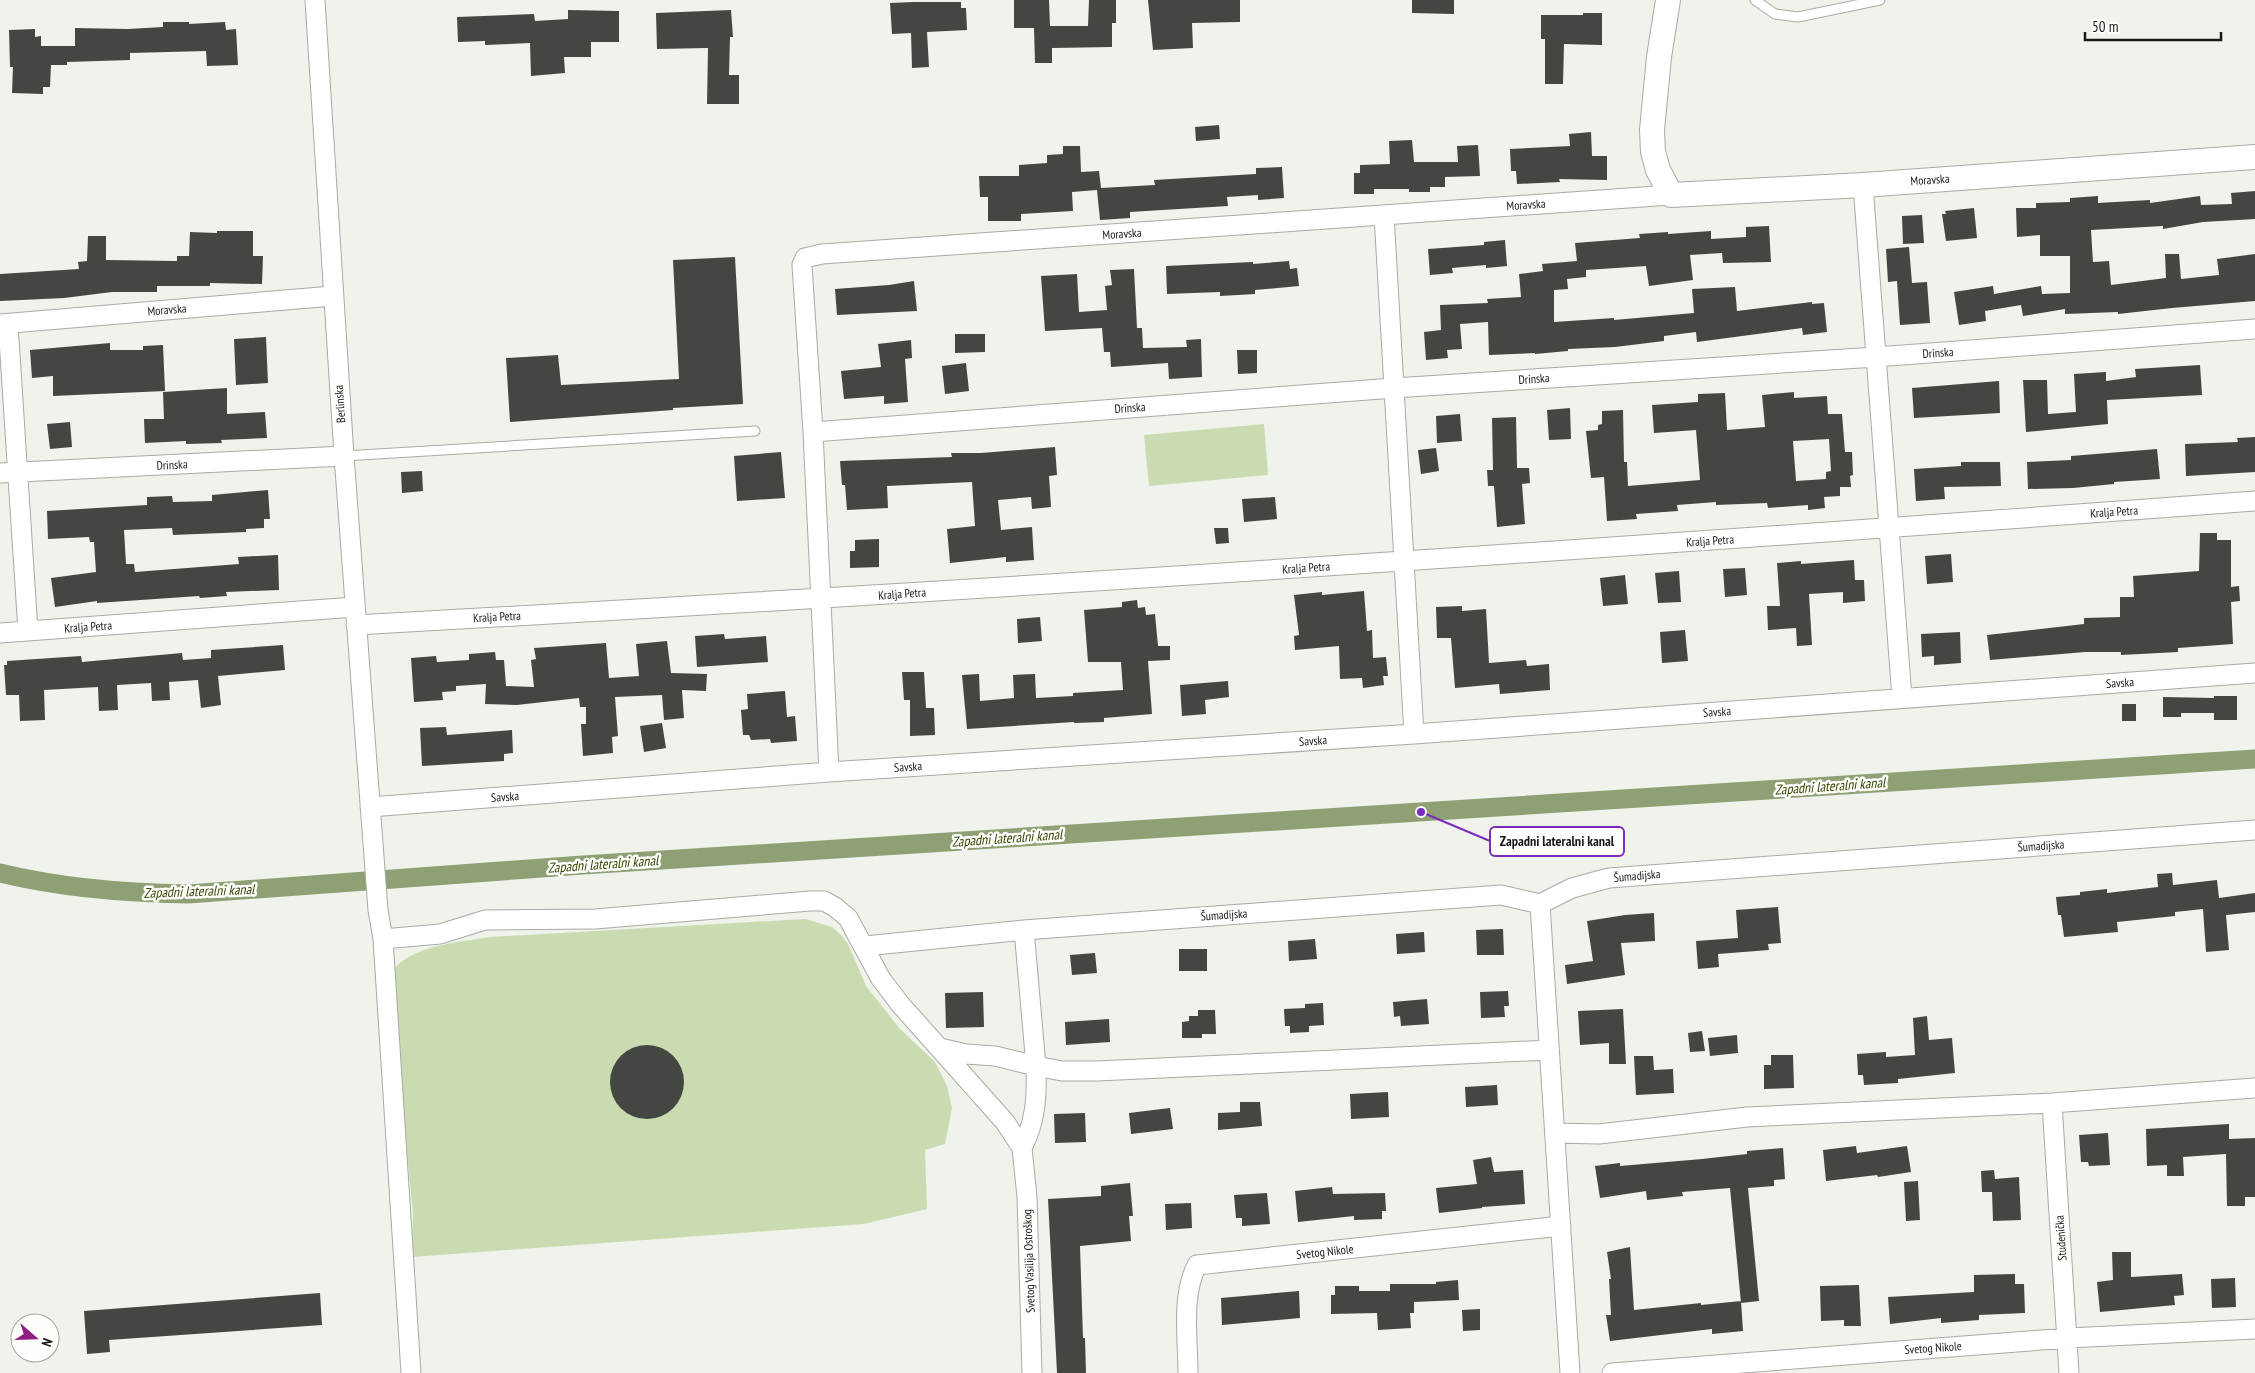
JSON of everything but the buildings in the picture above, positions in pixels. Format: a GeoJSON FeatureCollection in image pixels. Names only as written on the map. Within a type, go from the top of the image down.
{"type":"FeatureCollection","features":[{"type":"Feature","properties":{"kind":"street","name":"Berlinska"},"geometry":{"type":"LineString","coordinates":[[314,0],[344,456],[378,910],[383,939],[411,1373]]}},
{"type":"Feature","properties":{"kind":"street"},"geometry":{"type":"LineString","coordinates":[[1668,0],[1659,56],[1652,130],[1653,152],[1658,170],[1671,195]]}},
{"type":"Feature","properties":{"kind":"street","name":"Moravska"},"geometry":{"type":"LineString","coordinates":[[813,432],[802,266],[805,258],[822,254],[1671,195],[1863,185],[2255,157]]}},
{"type":"Feature","properties":{"kind":"street"},"geometry":{"type":"LineString","coordinates":[[1863,185],[1902,698]]}},
{"type":"Feature","properties":{"kind":"street"},"geometry":{"type":"LineString","coordinates":[[1384,216],[1414,734]]}},
{"type":"Feature","properties":{"kind":"street","name":"Moravska"},"geometry":{"type":"LineString","coordinates":[[4,324],[334,296]]}},
{"type":"Feature","properties":{"kind":"street"},"geometry":{"type":"LineString","coordinates":[[4,324],[8,473],[28,631]]}},
{"type":"Feature","properties":{"kind":"street","name":"Drinska"},"geometry":{"type":"LineString","coordinates":[[813,432],[1394,388],[1876,357],[2255,329]]}},
{"type":"Feature","properties":{"kind":"street"},"geometry":{"type":"LineString","coordinates":[[813,432],[829,772]]}},
{"type":"Feature","properties":{"kind":"street","name":"Drinska"},"geometry":{"type":"LineString","coordinates":[[8,473],[344,456]]}},
{"type":"Feature","properties":{"kind":"street","name":"Kralja Petra"},"geometry":{"type":"LineString","coordinates":[[0,633],[356,616],[820,599],[1404,562],[2255,501]]}},
{"type":"Feature","properties":{"kind":"street","name":"Savska"},"geometry":{"type":"LineString","coordinates":[[370,807],[829,772],[1414,734],[2255,673]]}},
{"type":"Feature","properties":{"kind":"street","name":"Šumadijska"},"geometry":{"type":"LineString","coordinates":[[865,946],[1024,930],[1501,895],[1540,904],[1572,888],[1609,878],[2255,830]]}},
{"type":"Feature","properties":{"kind":"street"},"geometry":{"type":"LineString","coordinates":[[383,939],[440,934],[485,920],[595,919],[824,901],[836,907],[848,918],[881,978],[1005,1122],[1022,1148],[1032,1129],[1037,1089],[1024,930]]}},
{"type":"Feature","properties":{"kind":"street"},"geometry":{"type":"LineString","coordinates":[[1540,904],[1570,1373]]}},
{"type":"Feature","properties":{"kind":"street"},"geometry":{"type":"LineString","coordinates":[[940,1048],[966,1054],[995,1056],[1062,1071],[1097,1071],[1550,1050]]}},
{"type":"Feature","properties":{"kind":"street"},"geometry":{"type":"LineString","coordinates":[[1555,1133],[1599,1134],[1747,1117],[2052,1102],[2255,1088]]}},
{"type":"Feature","properties":{"kind":"street","name":"Studenička"},"geometry":{"type":"LineString","coordinates":[[2052,1102],[2069,1373]]}},
{"type":"Feature","properties":{"kind":"street","name":"Svetog Vasilija Ostroškog"},"geometry":{"type":"LineString","coordinates":[[1022,1148],[1027,1197],[1032,1373]]}},
{"type":"Feature","properties":{"kind":"street","name":"Svetog Nikole"},"geometry":{"type":"LineString","coordinates":[[1188,1373],[1188,1297],[1192,1274],[1197,1265],[1561,1226]]}},
{"type":"Feature","properties":{"kind":"street","name":"Svetog Nikole"},"geometry":{"type":"LineString","coordinates":[[1612,1373],[2068,1338],[2255,1328]]}},
{"type":"Feature","properties":{"kind":"lane"},"geometry":{"type":"LineString","coordinates":[[1755,0],[1775,14],[1798,17],[1880,0]]}},
{"type":"Feature","properties":{"kind":"lane"},"geometry":{"type":"LineString","coordinates":[[344,456],[755,431]]}},
{"type":"Feature","properties":{"kind":"green space"},"geometry":{"type":"Polygon","coordinates":[[[1264,424],[1268,475],[1149,486],[1144,435],[1264,424]]]}},
{"type":"Feature","properties":{"kind":"green space"},"geometry":{"type":"Polygon","coordinates":[[[805,919],[832,927],[842,936],[848,944],[866,986],[900,1029],[935,1062],[947,1086],[952,1108],[945,1144],[925,1150],[927,1209],[864,1224],[412,1257],[413,1214],[390,975],[397,965],[420,952],[434,947],[489,937],[805,919]]]}},
{"type":"Feature","properties":{"kind":"waterway","name":"Zapadni lateralni kanal"},"geometry":{"type":"LineString","coordinates":[[0,873],[93,889],[188,894],[583,865],[2255,759]]}},
{"type":"Feature","properties":{"kind":"place","name":"Zapadni lateralni kanal"},"geometry":{"type":"Point","coordinates":[1421,812]}}]}
